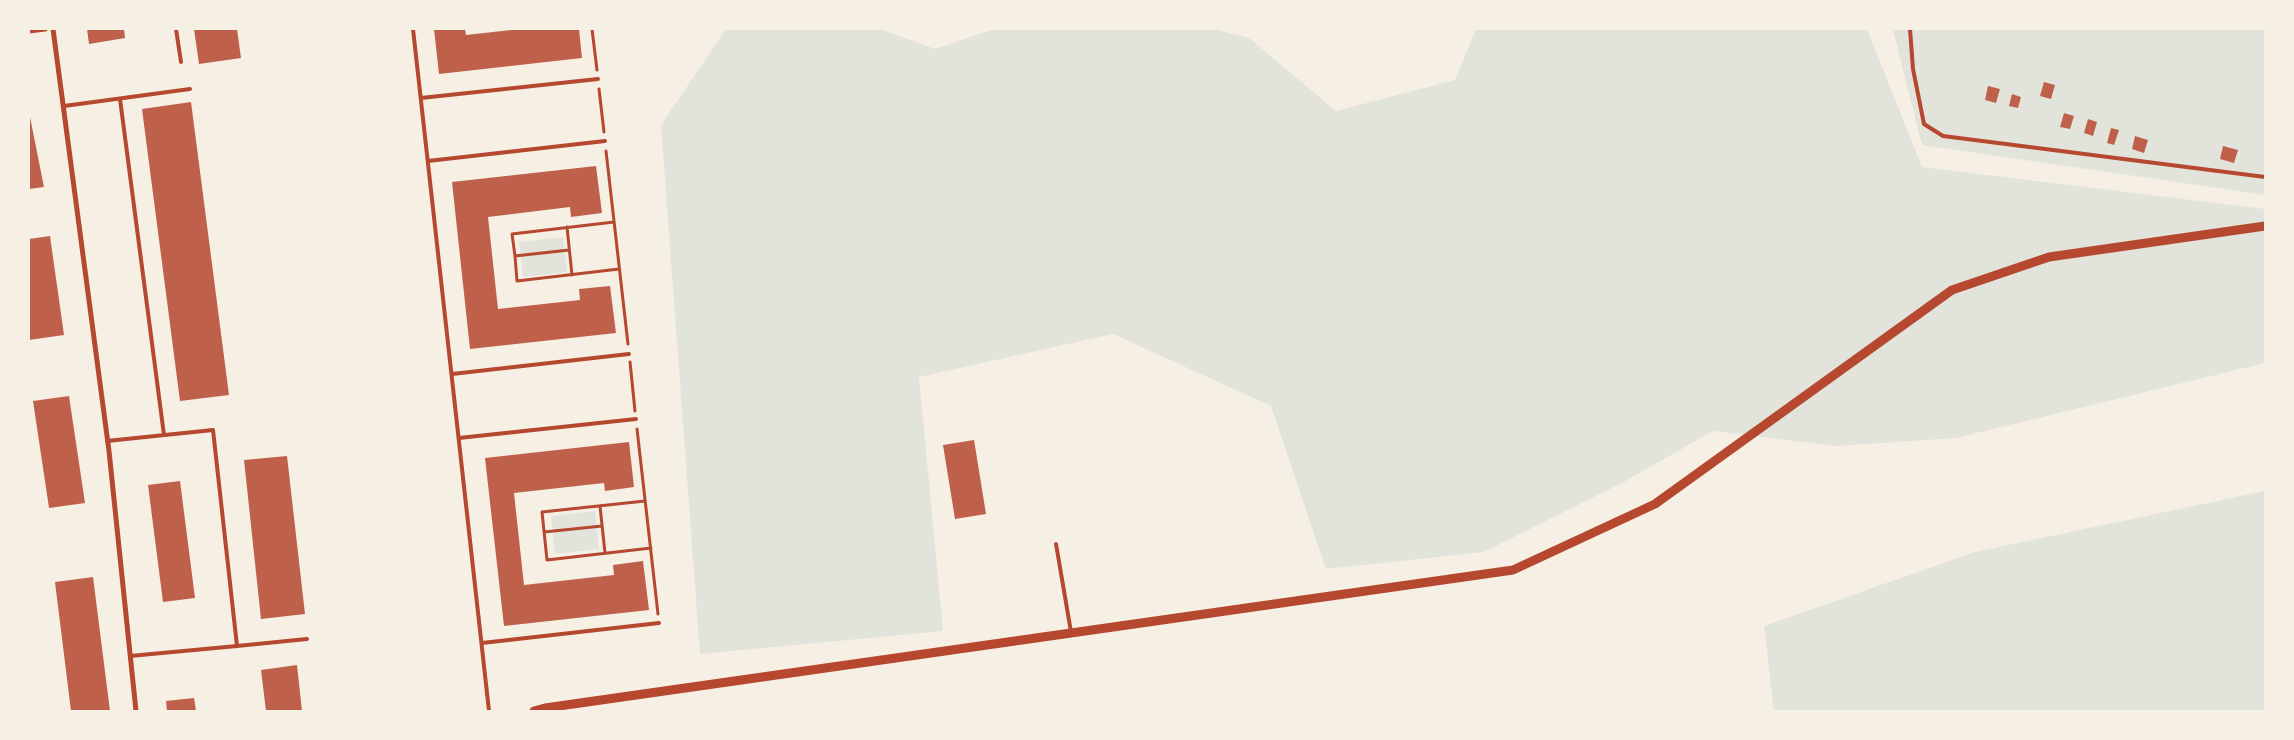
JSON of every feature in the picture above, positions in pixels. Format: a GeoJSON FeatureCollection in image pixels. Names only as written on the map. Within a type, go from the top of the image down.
{"type":"FeatureCollection","features":[{"type":"Feature","properties":{"kind":"street"},"geometry":{"type":"LineString","coordinates":[[29,31],[45,29]]}},
{"type":"Feature","properties":{"kind":"street"},"geometry":{"type":"LineString","coordinates":[[53,29],[107,441],[136,711]]}},
{"type":"Feature","properties":{"kind":"street"},"geometry":{"type":"LineString","coordinates":[[534,711],[1071,632],[1513,570],[1655,504],[1952,290],[2049,257],[2265,226]]}},
{"type":"Feature","properties":{"kind":"lane"},"geometry":{"type":"LineString","coordinates":[[176,29],[181,62]]}},
{"type":"Feature","properties":{"kind":"lane"},"geometry":{"type":"LineString","coordinates":[[413,29],[490,711]]}},
{"type":"Feature","properties":{"kind":"lane"},"geometry":{"type":"LineString","coordinates":[[1910,29],[1913,69],[1924,124],[1943,136],[2265,178]]}},
{"type":"Feature","properties":{"kind":"lane"},"geometry":{"type":"LineString","coordinates":[[421,98],[598,78]]}},
{"type":"Feature","properties":{"kind":"lane"},"geometry":{"type":"LineString","coordinates":[[64,106],[190,89]]}},
{"type":"Feature","properties":{"kind":"lane"},"geometry":{"type":"LineString","coordinates":[[120,99],[164,435]]}},
{"type":"Feature","properties":{"kind":"lane"},"geometry":{"type":"LineString","coordinates":[[428,161],[605,141]]}},
{"type":"Feature","properties":{"kind":"lane"},"geometry":{"type":"LineString","coordinates":[[452,374],[629,354]]}},
{"type":"Feature","properties":{"kind":"lane"},"geometry":{"type":"LineString","coordinates":[[459,438],[636,419]]}},
{"type":"Feature","properties":{"kind":"lane"},"geometry":{"type":"LineString","coordinates":[[107,441],[213,430],[237,646]]}},
{"type":"Feature","properties":{"kind":"lane"},"geometry":{"type":"LineString","coordinates":[[1056,544],[1071,632]]}},
{"type":"Feature","properties":{"kind":"lane"},"geometry":{"type":"LineString","coordinates":[[482,643],[659,623]]}},
{"type":"Feature","properties":{"kind":"lane"},"geometry":{"type":"LineString","coordinates":[[130,656],[307,639]]}},
{"type":"Feature","properties":{"kind":"path"},"geometry":{"type":"LineString","coordinates":[[592,29],[659,623]]}},
{"type":"Feature","properties":{"kind":"path"},"geometry":{"type":"LineString","coordinates":[[614,222],[512,234],[518,281],[619,269]]}},
{"type":"Feature","properties":{"kind":"path"},"geometry":{"type":"LineString","coordinates":[[567,228],[572,275]]}},
{"type":"Feature","properties":{"kind":"path"},"geometry":{"type":"LineString","coordinates":[[515,256],[570,250]]}},
{"type":"Feature","properties":{"kind":"path"},"geometry":{"type":"LineString","coordinates":[[645,501],[542,512],[547,560],[651,548]]}},
{"type":"Feature","properties":{"kind":"path"},"geometry":{"type":"LineString","coordinates":[[600,506],[605,553]]}},
{"type":"Feature","properties":{"kind":"path"},"geometry":{"type":"LineString","coordinates":[[544,532],[602,526]]}},
{"type":"Feature","properties":{"kind":"shaded area"},"geometry":{"type":"Polygon","coordinates":[[[726,29],[880,29],[935,49],[994,29],[1214,29],[1249,38],[1336,111],[1455,80],[1476,29],[1867,29],[1922,167],[2265,209],[2265,363],[1956,438],[1836,446],[1713,431],[1622,483],[1484,552],[1326,569],[1271,406],[1113,334],[919,377],[943,631],[700,654],[661,125],[726,29]]]}},
{"type":"Feature","properties":{"kind":"shaded area"},"geometry":{"type":"Polygon","coordinates":[[[1893,29],[2265,29],[2265,195],[1922,145],[1893,29]]]}},
{"type":"Feature","properties":{"kind":"shaded area"},"geometry":{"type":"Polygon","coordinates":[[[563,237],[567,272],[523,277],[519,242],[563,237]]]}},
{"type":"Feature","properties":{"kind":"shaded area"},"geometry":{"type":"Polygon","coordinates":[[[2265,491],[2265,711],[1774,711],[1764,626],[1975,552],[2265,491]]]}},
{"type":"Feature","properties":{"kind":"shaded area"},"geometry":{"type":"Polygon","coordinates":[[[595,511],[599,549],[555,554],[551,516],[595,511]]]}},
{"type":"Feature","properties":{"kind":"building"},"geometry":{"type":"Polygon","coordinates":[[[87,29],[124,29],[125,38],[89,44],[87,29]]]}},
{"type":"Feature","properties":{"kind":"building"},"geometry":{"type":"Polygon","coordinates":[[[194,29],[237,29],[241,58],[199,64],[194,29]]]}},
{"type":"Feature","properties":{"kind":"building"},"geometry":{"type":"Polygon","coordinates":[[[434,29],[465,29],[466,35],[520,29],[579,29],[582,58],[439,74],[434,29]]]}},
{"type":"Feature","properties":{"kind":"building"},"geometry":{"type":"Polygon","coordinates":[[[2044,82],[2055,85],[2051,99],[2040,96],[2044,82]]]}},
{"type":"Feature","properties":{"kind":"building"},"geometry":{"type":"Polygon","coordinates":[[[1988,86],[2000,89],[1996,103],[1985,100],[1988,86]]]}},
{"type":"Feature","properties":{"kind":"building"},"geometry":{"type":"Polygon","coordinates":[[[2012,94],[2021,97],[2018,108],[2009,106],[2012,94]]]}},
{"type":"Feature","properties":{"kind":"building"},"geometry":{"type":"Polygon","coordinates":[[[191,102],[229,395],[180,401],[142,109],[191,102]]]}},
{"type":"Feature","properties":{"kind":"building"},"geometry":{"type":"Polygon","coordinates":[[[29,112],[44,187],[29,189],[29,112]]]}},
{"type":"Feature","properties":{"kind":"building"},"geometry":{"type":"Polygon","coordinates":[[[2064,113],[2074,116],[2070,129],[2060,127],[2064,113]]]}},
{"type":"Feature","properties":{"kind":"building"},"geometry":{"type":"Polygon","coordinates":[[[2088,119],[2097,122],[2093,136],[2084,133],[2088,119]]]}},
{"type":"Feature","properties":{"kind":"building"},"geometry":{"type":"Polygon","coordinates":[[[2111,128],[2119,130],[2114,145],[2107,143],[2111,128]]]}},
{"type":"Feature","properties":{"kind":"building"},"geometry":{"type":"Polygon","coordinates":[[[2135,136],[2148,140],[2144,153],[2132,149],[2135,136]]]}},
{"type":"Feature","properties":{"kind":"building"},"geometry":{"type":"Polygon","coordinates":[[[2223,146],[2238,150],[2234,163],[2220,159],[2223,146]]]}},
{"type":"Feature","properties":{"kind":"building"},"geometry":{"type":"Polygon","coordinates":[[[596,166],[602,213],[571,217],[570,207],[488,217],[498,309],[580,300],[579,289],[610,286],[616,333],[470,349],[452,182],[596,166]]]}},
{"type":"Feature","properties":{"kind":"building"},"geometry":{"type":"Polygon","coordinates":[[[50,236],[64,335],[29,340],[29,239],[50,236]]]}},
{"type":"Feature","properties":{"kind":"building"},"geometry":{"type":"Polygon","coordinates":[[[69,396],[85,503],[49,508],[33,401],[69,396]]]}},
{"type":"Feature","properties":{"kind":"building"},"geometry":{"type":"Polygon","coordinates":[[[974,440],[986,514],[955,519],[943,445],[974,440]]]}},
{"type":"Feature","properties":{"kind":"building"},"geometry":{"type":"Polygon","coordinates":[[[629,442],[634,487],[605,491],[604,483],[514,493],[524,585],[614,575],[613,565],[643,561],[649,610],[504,626],[485,458],[629,442]]]}},
{"type":"Feature","properties":{"kind":"building"},"geometry":{"type":"Polygon","coordinates":[[[287,456],[305,614],[261,619],[244,460],[287,456]]]}},
{"type":"Feature","properties":{"kind":"building"},"geometry":{"type":"Polygon","coordinates":[[[180,481],[195,598],[163,602],[148,485],[180,481]]]}},
{"type":"Feature","properties":{"kind":"building"},"geometry":{"type":"Polygon","coordinates":[[[93,577],[110,711],[71,711],[55,582],[93,577]]]}},
{"type":"Feature","properties":{"kind":"building"},"geometry":{"type":"Polygon","coordinates":[[[297,665],[302,711],[266,711],[261,670],[297,665]]]}},
{"type":"Feature","properties":{"kind":"building"},"geometry":{"type":"Polygon","coordinates":[[[194,698],[196,711],[167,711],[166,701],[194,698]]]}}]}
